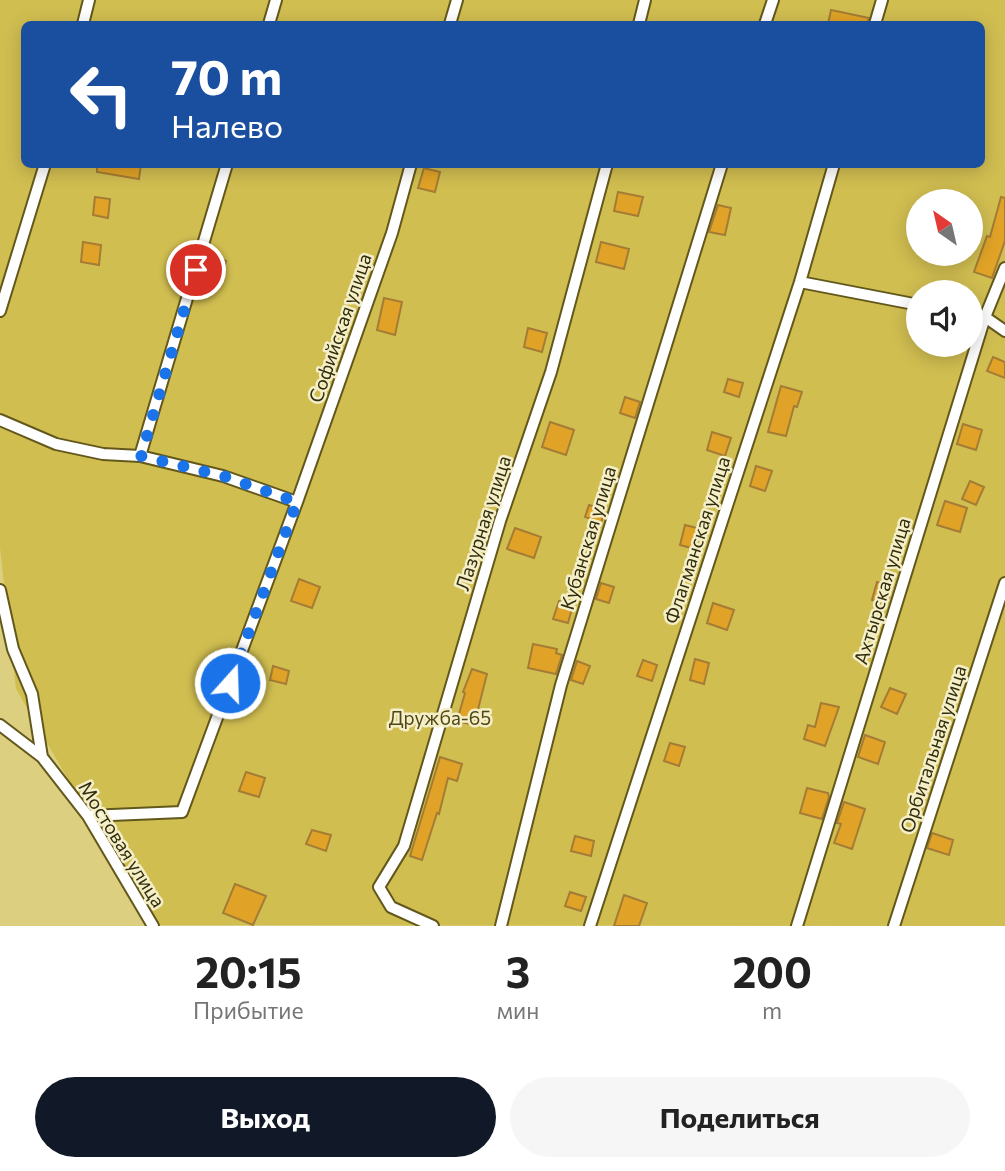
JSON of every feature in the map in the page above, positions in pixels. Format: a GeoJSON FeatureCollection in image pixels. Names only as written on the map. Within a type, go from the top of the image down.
{"type":"FeatureCollection","features":[{"type":"Feature","properties":{"kind":"lane"},"geometry":{"type":"LineString","coordinates":[[84,21],[89,0]]}},
{"type":"Feature","properties":{"kind":"lane"},"geometry":{"type":"LineString","coordinates":[[270,21],[276,0]]}},
{"type":"Feature","properties":{"kind":"lane"},"geometry":{"type":"LineString","coordinates":[[451,21],[457,0]]}},
{"type":"Feature","properties":{"kind":"lane"},"geometry":{"type":"LineString","coordinates":[[640,21],[645,0]]}},
{"type":"Feature","properties":{"kind":"lane"},"geometry":{"type":"LineString","coordinates":[[766,21],[773,0]]}},
{"type":"Feature","properties":{"kind":"lane"},"geometry":{"type":"LineString","coordinates":[[876,21],[882,0]]}},
{"type":"Feature","properties":{"kind":"lane"},"geometry":{"type":"LineString","coordinates":[[0,311],[44,168]]}},
{"type":"Feature","properties":{"kind":"lane"},"geometry":{"type":"LineString","coordinates":[[141,456],[226,168]]}},
{"type":"Feature","properties":{"kind":"lane","name":"Софийская улица"},"geometry":{"type":"LineString","coordinates":[[88,817],[182,812],[297,502],[392,233],[410,168]]}},
{"type":"Feature","properties":{"kind":"lane","name":"Лазурная улица"},"geometry":{"type":"LineString","coordinates":[[433,926],[391,907],[379,887],[404,846],[500,521],[551,372],[606,168]]}},
{"type":"Feature","properties":{"kind":"lane","name":"Кубанская улица"},"geometry":{"type":"LineString","coordinates":[[500,926],[561,685],[721,168]]}},
{"type":"Feature","properties":{"kind":"lane","name":"Флагманская улица"},"geometry":{"type":"LineString","coordinates":[[590,926],[800,282],[833,168]]}},
{"type":"Feature","properties":{"kind":"lane","name":"Ахтырская улица"},"geometry":{"type":"LineString","coordinates":[[797,926],[985,317],[1005,268]]}},
{"type":"Feature","properties":{"kind":"lane"},"geometry":{"type":"LineString","coordinates":[[800,282],[906,302]]}},
{"type":"Feature","properties":{"kind":"lane"},"geometry":{"type":"LineString","coordinates":[[985,317],[1005,331]]}},
{"type":"Feature","properties":{"kind":"lane"},"geometry":{"type":"LineString","coordinates":[[0,420],[56,444],[103,454],[141,456],[223,476],[297,502]]}},
{"type":"Feature","properties":{"kind":"lane","name":"Орбитальная улица"},"geometry":{"type":"LineString","coordinates":[[894,926],[1005,583]]}},
{"type":"Feature","properties":{"kind":"lane"},"geometry":{"type":"LineString","coordinates":[[0,590],[13,649],[32,694],[42,757]]}},
{"type":"Feature","properties":{"kind":"lane","name":"Мостовая улица"},"geometry":{"type":"LineString","coordinates":[[0,725],[42,757],[88,817],[153,926]]}},
{"type":"Feature","properties":{"kind":"green space","name":"Дружба-65"},"geometry":{"type":"Polygon","coordinates":[[[0,0],[1005,0],[1005,926],[152,925],[16,689],[0,548],[0,0]]]}},
{"type":"Feature","properties":{"kind":"building"},"geometry":{"type":"Polygon","coordinates":[[[831,10],[869,18],[868,21],[829,21],[831,10]]]}},
{"type":"Feature","properties":{"kind":"building"},"geometry":{"type":"Polygon","coordinates":[[[97,168],[140,168],[139,179],[97,172],[97,168]]]}},
{"type":"Feature","properties":{"kind":"building"},"geometry":{"type":"Polygon","coordinates":[[[424,168],[440,172],[435,192],[418,188],[424,168]]]}},
{"type":"Feature","properties":{"kind":"building"},"geometry":{"type":"Polygon","coordinates":[[[618,192],[643,197],[638,216],[614,211],[618,192]]]}},
{"type":"Feature","properties":{"kind":"building"},"geometry":{"type":"Polygon","coordinates":[[[95,197],[110,199],[108,218],[93,215],[95,197]]]}},
{"type":"Feature","properties":{"kind":"building"},"geometry":{"type":"Polygon","coordinates":[[[1001,197],[1005,198],[1005,241],[992,278],[974,272],[976,266],[984,266],[984,244],[987,236],[990,237],[1001,197]]]}},
{"type":"Feature","properties":{"kind":"building"},"geometry":{"type":"Polygon","coordinates":[[[718,205],[731,208],[725,235],[709,232],[718,205]]]}},
{"type":"Feature","properties":{"kind":"building"},"geometry":{"type":"Polygon","coordinates":[[[83,242],[101,245],[99,265],[81,262],[83,242]]]}},
{"type":"Feature","properties":{"kind":"building"},"geometry":{"type":"Polygon","coordinates":[[[601,242],[629,249],[624,269],[596,262],[601,242]]]}},
{"type":"Feature","properties":{"kind":"building"},"geometry":{"type":"Polygon","coordinates":[[[185,247],[193,250],[189,265],[180,262],[185,247]]]}},
{"type":"Feature","properties":{"kind":"building"},"geometry":{"type":"Polygon","coordinates":[[[208,255],[226,261],[223,273],[204,269],[208,255]]]}},
{"type":"Feature","properties":{"kind":"building"},"geometry":{"type":"Polygon","coordinates":[[[384,298],[402,302],[395,335],[377,330],[384,298]]]}},
{"type":"Feature","properties":{"kind":"building"},"geometry":{"type":"Polygon","coordinates":[[[528,328],[547,333],[542,352],[524,347],[528,328]]]}},
{"type":"Feature","properties":{"kind":"building"},"geometry":{"type":"Polygon","coordinates":[[[993,357],[1005,362],[1005,378],[987,371],[993,357]]]}},
{"type":"Feature","properties":{"kind":"building"},"geometry":{"type":"Polygon","coordinates":[[[728,379],[743,383],[739,397],[724,392],[728,379]]]}},
{"type":"Feature","properties":{"kind":"building"},"geometry":{"type":"Polygon","coordinates":[[[781,386],[802,392],[797,407],[794,406],[786,436],[768,432],[781,386]]]}},
{"type":"Feature","properties":{"kind":"building"},"geometry":{"type":"Polygon","coordinates":[[[625,397],[640,402],[635,418],[620,413],[625,397]]]}},
{"type":"Feature","properties":{"kind":"building"},"geometry":{"type":"Polygon","coordinates":[[[550,422],[574,430],[566,455],[542,447],[550,422]]]}},
{"type":"Feature","properties":{"kind":"building"},"geometry":{"type":"Polygon","coordinates":[[[963,424],[982,430],[976,450],[957,444],[963,424]]]}},
{"type":"Feature","properties":{"kind":"building"},"geometry":{"type":"Polygon","coordinates":[[[712,432],[731,438],[725,456],[707,450],[712,432]]]}},
{"type":"Feature","properties":{"kind":"building"},"geometry":{"type":"Polygon","coordinates":[[[756,466],[772,471],[765,491],[750,486],[756,466]]]}},
{"type":"Feature","properties":{"kind":"building"},"geometry":{"type":"Polygon","coordinates":[[[970,481],[984,487],[976,505],[962,499],[970,481]]]}},
{"type":"Feature","properties":{"kind":"building"},"geometry":{"type":"Polygon","coordinates":[[[945,501],[967,508],[960,532],[937,525],[945,501]]]}},
{"type":"Feature","properties":{"kind":"building"},"geometry":{"type":"Polygon","coordinates":[[[589,505],[605,510],[601,523],[585,517],[589,505]]]}},
{"type":"Feature","properties":{"kind":"building"},"geometry":{"type":"Polygon","coordinates":[[[685,525],[701,529],[695,549],[680,545],[685,525]]]}},
{"type":"Feature","properties":{"kind":"building"},"geometry":{"type":"Polygon","coordinates":[[[515,528],[541,537],[534,558],[507,549],[515,528]]]}},
{"type":"Feature","properties":{"kind":"building"},"geometry":{"type":"Polygon","coordinates":[[[299,579],[320,587],[312,608],[291,601],[299,579]]]}},
{"type":"Feature","properties":{"kind":"building"},"geometry":{"type":"Polygon","coordinates":[[[877,582],[892,586],[887,604],[872,600],[877,582]]]}},
{"type":"Feature","properties":{"kind":"building"},"geometry":{"type":"Polygon","coordinates":[[[601,583],[614,587],[609,603],[596,599],[601,583]]]}},
{"type":"Feature","properties":{"kind":"building"},"geometry":{"type":"Polygon","coordinates":[[[559,601],[573,605],[568,623],[553,619],[559,601]]]}},
{"type":"Feature","properties":{"kind":"building"},"geometry":{"type":"Polygon","coordinates":[[[713,603],[734,610],[727,630],[707,623],[713,603]]]}},
{"type":"Feature","properties":{"kind":"building"},"geometry":{"type":"Polygon","coordinates":[[[533,644],[557,649],[556,653],[562,655],[556,674],[528,668],[533,644]]]}},
{"type":"Feature","properties":{"kind":"building"},"geometry":{"type":"Polygon","coordinates":[[[695,659],[709,663],[704,684],[690,680],[695,659]]]}},
{"type":"Feature","properties":{"kind":"building"},"geometry":{"type":"Polygon","coordinates":[[[643,660],[657,665],[652,681],[637,676],[643,660]]]}},
{"type":"Feature","properties":{"kind":"building"},"geometry":{"type":"Polygon","coordinates":[[[577,661],[590,666],[583,684],[571,680],[577,661]]]}},
{"type":"Feature","properties":{"kind":"building"},"geometry":{"type":"Polygon","coordinates":[[[273,666],[289,671],[286,684],[270,680],[273,666]]]}},
{"type":"Feature","properties":{"kind":"building"},"geometry":{"type":"Polygon","coordinates":[[[472,669],[487,674],[474,725],[457,721],[465,693],[463,692],[472,669]]]}},
{"type":"Feature","properties":{"kind":"building"},"geometry":{"type":"Polygon","coordinates":[[[890,688],[906,694],[897,714],[881,707],[890,688]]]}},
{"type":"Feature","properties":{"kind":"building"},"geometry":{"type":"Polygon","coordinates":[[[821,703],[839,707],[825,746],[804,739],[808,725],[815,727],[821,703]]]}},
{"type":"Feature","properties":{"kind":"building"},"geometry":{"type":"Polygon","coordinates":[[[865,735],[885,742],[878,764],[858,757],[865,735]]]}},
{"type":"Feature","properties":{"kind":"building"},"geometry":{"type":"Polygon","coordinates":[[[670,743],[685,747],[679,766],[664,761],[670,743]]]}},
{"type":"Feature","properties":{"kind":"building"},"geometry":{"type":"Polygon","coordinates":[[[440,757],[462,764],[457,781],[448,778],[439,814],[437,813],[422,860],[410,856],[440,757]]]}},
{"type":"Feature","properties":{"kind":"building"},"geometry":{"type":"Polygon","coordinates":[[[246,772],[265,778],[259,797],[239,791],[246,772]]]}},
{"type":"Feature","properties":{"kind":"building"},"geometry":{"type":"Polygon","coordinates":[[[807,788],[828,793],[822,819],[800,813],[807,788]]]}},
{"type":"Feature","properties":{"kind":"building"},"geometry":{"type":"Polygon","coordinates":[[[844,802],[865,809],[852,849],[834,843],[841,824],[837,823],[844,802]]]}},
{"type":"Feature","properties":{"kind":"building"},"geometry":{"type":"Polygon","coordinates":[[[312,830],[331,835],[326,851],[306,844],[312,830]]]}},
{"type":"Feature","properties":{"kind":"building"},"geometry":{"type":"Polygon","coordinates":[[[932,833],[953,840],[949,855],[927,848],[932,833]]]}},
{"type":"Feature","properties":{"kind":"building"},"geometry":{"type":"Polygon","coordinates":[[[575,836],[594,841],[591,856],[571,851],[575,836]]]}},
{"type":"Feature","properties":{"kind":"building"},"geometry":{"type":"Polygon","coordinates":[[[235,884],[266,896],[253,925],[223,913],[235,884]]]}},
{"type":"Feature","properties":{"kind":"building"},"geometry":{"type":"Polygon","coordinates":[[[570,892],[586,897],[581,911],[565,906],[570,892]]]}},
{"type":"Feature","properties":{"kind":"building"},"geometry":{"type":"Polygon","coordinates":[[[624,895],[647,903],[639,926],[614,926],[624,895]]]}},
{"type":"Feature","properties":{"kind":"route"},"geometry":{"type":"LineString","coordinates":[[196,270],[141,456],[223,476],[297,502],[230,683]]}}]}
